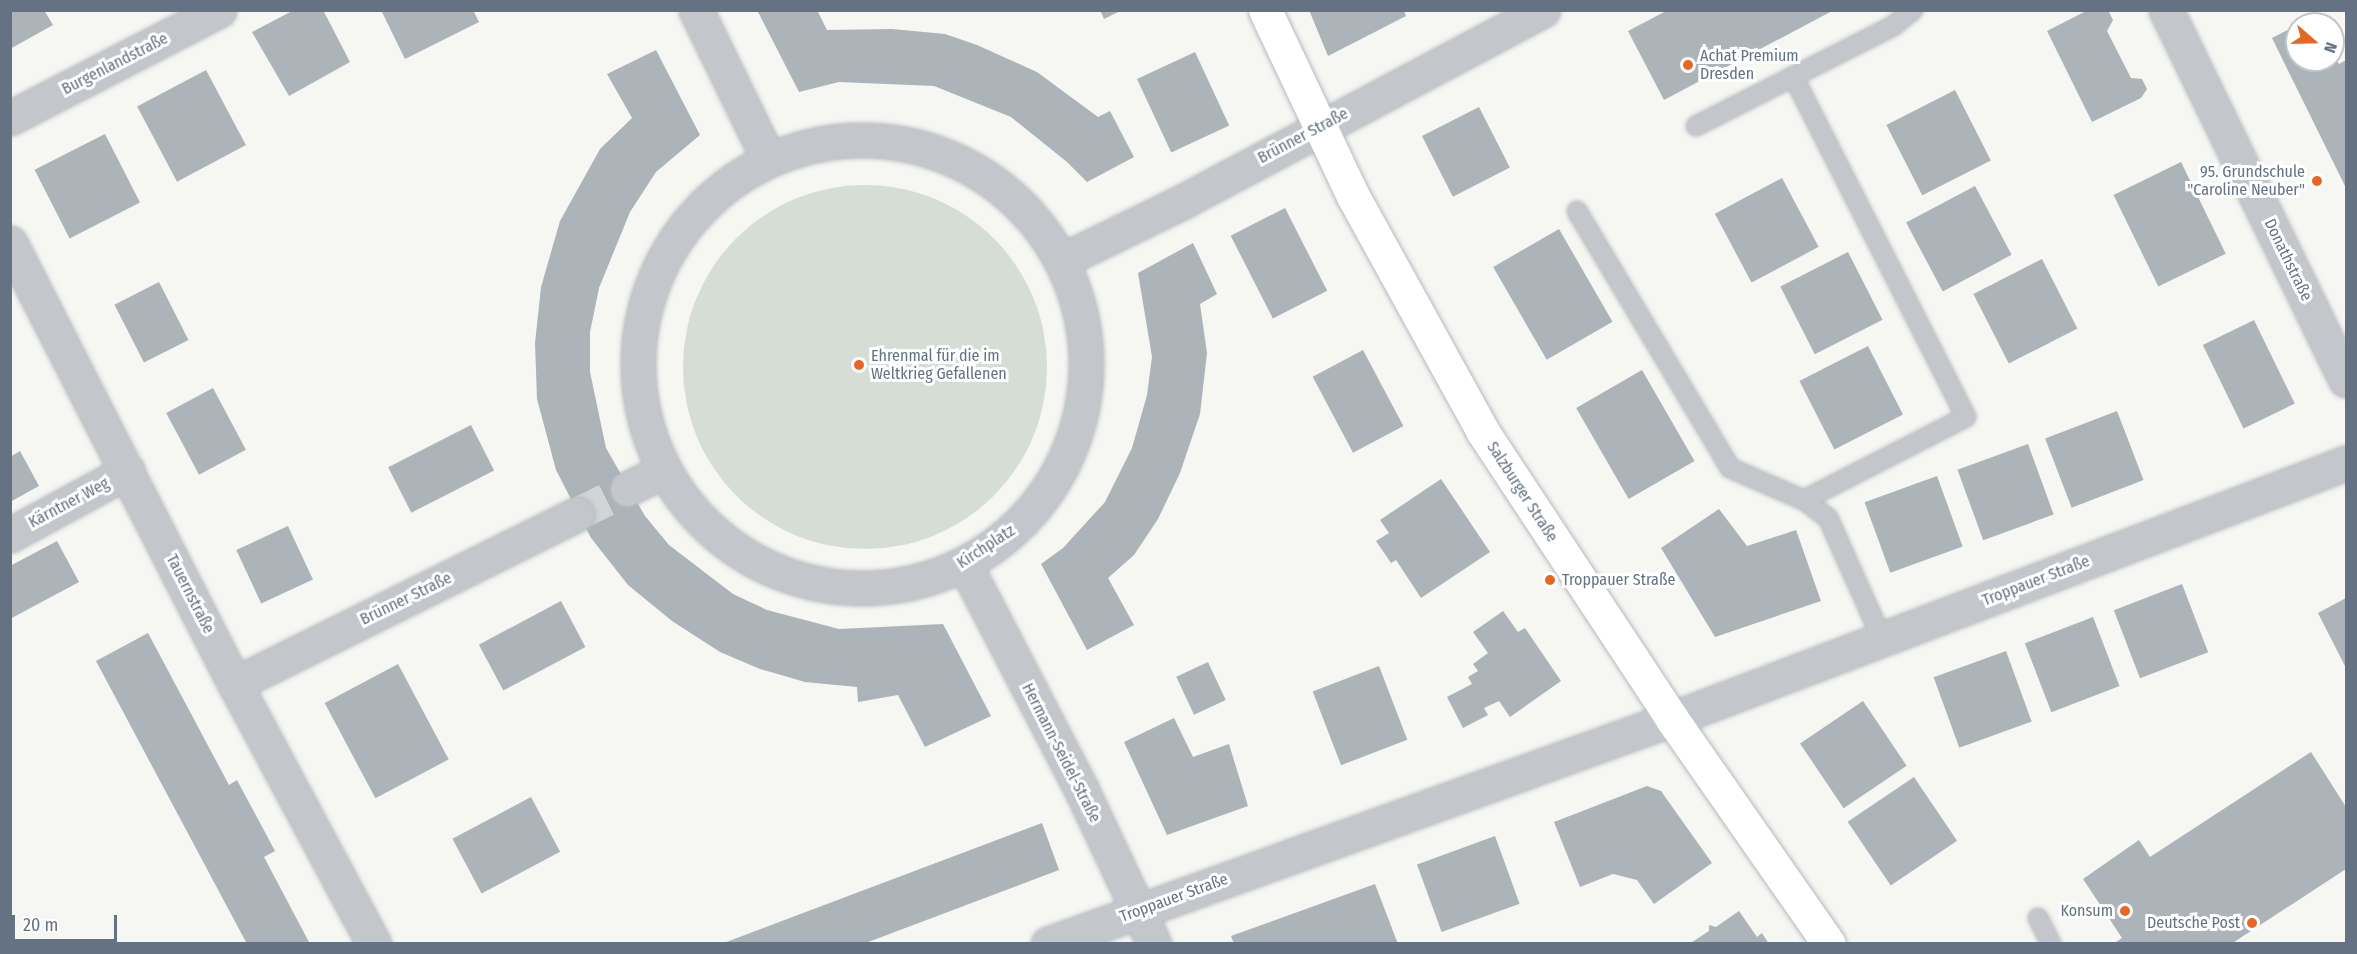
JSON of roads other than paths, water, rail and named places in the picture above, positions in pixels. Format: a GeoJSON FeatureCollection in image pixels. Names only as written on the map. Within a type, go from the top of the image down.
{"type":"FeatureCollection","features":[{"type":"Feature","properties":{"kind":"street","name":"Burgenlandstraße"},"geometry":{"type":"LineString","coordinates":[[10,118],[219,10]]}},
{"type":"Feature","properties":{"kind":"street"},"geometry":{"type":"LineString","coordinates":[[696,10],[768,158]]}},
{"type":"Feature","properties":{"kind":"street","name":"Salzburger Straße"},"geometry":{"type":"LineString","coordinates":[[1265,10],[1319,127],[1483,432],[1672,719],[1829,944]]}},
{"type":"Feature","properties":{"kind":"street","name":"Brünner Straße"},"geometry":{"type":"LineString","coordinates":[[1063,260],[1180,203],[1319,127],[1543,10]]}},
{"type":"Feature","properties":{"kind":"street","name":"Donathstraße"},"geometry":{"type":"LineString","coordinates":[[2166,10],[2346,380]]}},
{"type":"Feature","properties":{"kind":"street","name":"Kirchplatz"},"geometry":{"type":"LineString","coordinates":[[834,139],[902,141],[946,156],[968,164],[1023,205],[1063,260],[1084,327],[1085,398],[1063,465],[1022,523],[965,565],[898,587],[828,588],[762,567],[705,527],[663,471],[639,401],[639,327],[662,258],[707,199],[768,158],[834,139]]}},
{"type":"Feature","properties":{"kind":"street","name":"Tauernstraße"},"geometry":{"type":"LineString","coordinates":[[10,243],[235,684],[374,944]]}},
{"type":"Feature","properties":{"kind":"street","name":"Troppauer Straße"},"geometry":{"type":"LineString","coordinates":[[1048,944],[1672,719],[2346,463]]}},
{"type":"Feature","properties":{"kind":"street","name":"Kärntner Weg"},"geometry":{"type":"LineString","coordinates":[[10,535],[128,471]]}},
{"type":"Feature","properties":{"kind":"street"},"geometry":{"type":"LineString","coordinates":[[627,489],[663,471]]}},
{"type":"Feature","properties":{"kind":"street","name":"Brünner Straße"},"geometry":{"type":"LineString","coordinates":[[235,684],[577,514]]}},
{"type":"Feature","properties":{"kind":"street","name":"Hermann-Seidel-Straße"},"geometry":{"type":"LineString","coordinates":[[965,565],[1082,791],[1154,944]]}},
{"type":"Feature","properties":{"kind":"lane"},"geometry":{"type":"LineString","coordinates":[[1696,126],[1893,26],[1913,10]]}},
{"type":"Feature","properties":{"kind":"lane"},"geometry":{"type":"LineString","coordinates":[[1793,76],[1966,417],[1804,500]]}},
{"type":"Feature","properties":{"kind":"lane"},"geometry":{"type":"LineString","coordinates":[[1577,211],[1730,468],[1804,500],[1828,518],[1882,639]]}},
{"type":"Feature","properties":{"kind":"lane"},"geometry":{"type":"LineString","coordinates":[[2038,918],[2051,944]]}},
{"type":"Feature","properties":{"kind":"tunnel"},"geometry":{"type":"LineString","coordinates":[[577,514],[627,489]]}},
{"type":"Feature","properties":{"kind":"place","name":"Achat Premium Dresden"},"geometry":{"type":"Point","coordinates":[1688,65]}},
{"type":"Feature","properties":{"kind":"place","name":"95. Grundschule \"Caroline Neuber\""},"geometry":{"type":"Point","coordinates":[2317,181]}},
{"type":"Feature","properties":{"kind":"place","name":"Ehrenmal für die im Weltkrieg Gefallenen"},"geometry":{"type":"Point","coordinates":[859,365]}},
{"type":"Feature","properties":{"kind":"place","name":"Troppauer Straße"},"geometry":{"type":"Point","coordinates":[1550,580]}},
{"type":"Feature","properties":{"kind":"place","name":"Konsum"},"geometry":{"type":"Point","coordinates":[2125,911]}},
{"type":"Feature","properties":{"kind":"place","name":"Deutsche Post"},"geometry":{"type":"Point","coordinates":[2252,923]}}]}
